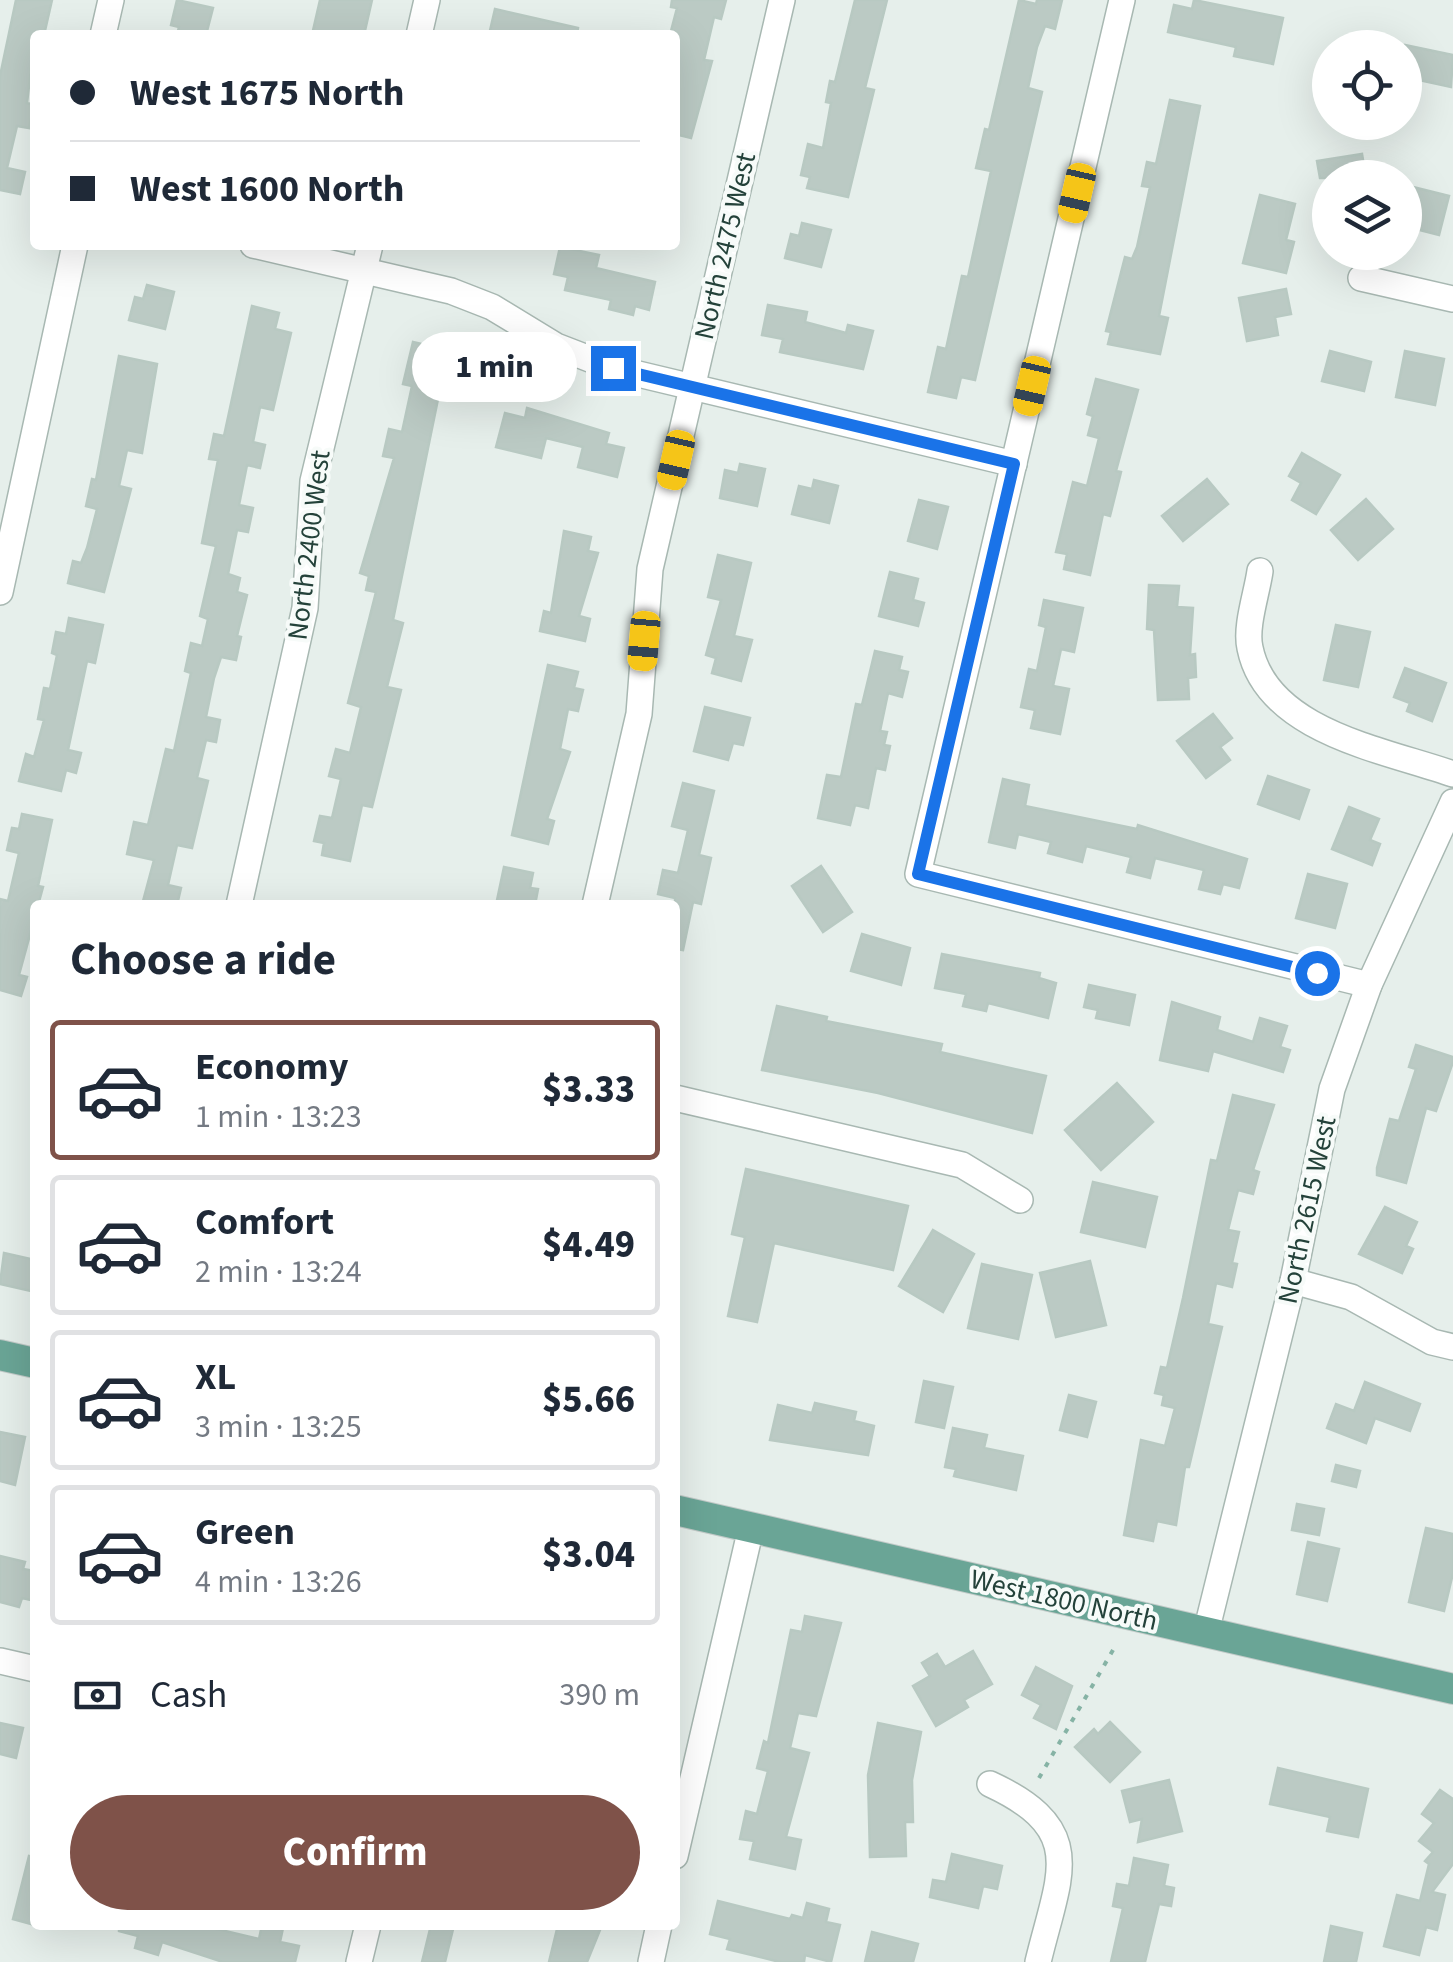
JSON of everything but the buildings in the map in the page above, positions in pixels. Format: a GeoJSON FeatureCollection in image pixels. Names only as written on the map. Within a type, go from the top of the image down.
{"type":"FeatureCollection","features":[{"type":"Feature","properties":{"kind":"main road"},"geometry":{"type":"LineString","coordinates":[[0,1355],[30,1362]]}},
{"type":"Feature","properties":{"kind":"main road","name":"West 1800 North"},"geometry":{"type":"LineString","coordinates":[[680,1511],[1453,1689]]}},
{"type":"Feature","properties":{"kind":"street"},"geometry":{"type":"LineString","coordinates":[[104,30],[111,0]]}},
{"type":"Feature","properties":{"kind":"street"},"geometry":{"type":"LineString","coordinates":[[420,30],[427,0]]}},
{"type":"Feature","properties":{"kind":"street","name":"North 2475 West"},"geometry":{"type":"LineString","coordinates":[[595,900],[639,714],[650,569],[782,0]]}},
{"type":"Feature","properties":{"kind":"street"},"geometry":{"type":"LineString","coordinates":[[1122,0],[918,874],[1369,986]]}},
{"type":"Feature","properties":{"kind":"street"},"geometry":{"type":"LineString","coordinates":[[0,592],[74,250]]}},
{"type":"Feature","properties":{"kind":"street"},"geometry":{"type":"LineString","coordinates":[[297,250],[367,258],[492,307],[570,352],[613,368],[1014,464]]}},
{"type":"Feature","properties":{"kind":"street","name":"North 2400 West"},"geometry":{"type":"LineString","coordinates":[[239,900],[305,608],[313,481],[367,258]]}},
{"type":"Feature","properties":{"kind":"street"},"geometry":{"type":"LineString","coordinates":[[1361,278],[1453,299]]}},
{"type":"Feature","properties":{"kind":"street"},"geometry":{"type":"LineString","coordinates":[[1260,570],[1249,647],[1274,698],[1318,726],[1453,774]]}},
{"type":"Feature","properties":{"kind":"street","name":"North 2615 West"},"geometry":{"type":"LineString","coordinates":[[1206,1632],[1292,1281],[1332,1089],[1369,986],[1453,802]]}},
{"type":"Feature","properties":{"kind":"street"},"geometry":{"type":"LineString","coordinates":[[687,1100],[962,1164],[1020,1200]]}},
{"type":"Feature","properties":{"kind":"street"},"geometry":{"type":"LineString","coordinates":[[1292,1281],[1351,1297],[1432,1342],[1453,1348]]}},
{"type":"Feature","properties":{"kind":"street"},"geometry":{"type":"LineString","coordinates":[[680,1816],[751,1528]]}},
{"type":"Feature","properties":{"kind":"street"},"geometry":{"type":"LineString","coordinates":[[0,1661],[30,1668]]}},
{"type":"Feature","properties":{"kind":"street"},"geometry":{"type":"LineString","coordinates":[[990,1784],[1030,1802],[1055,1832],[1061,1865],[1038,1962]]}},
{"type":"Feature","properties":{"kind":"street"},"geometry":{"type":"LineString","coordinates":[[359,1962],[367,1930]]}},
{"type":"Feature","properties":{"kind":"street"},"geometry":{"type":"LineString","coordinates":[[651,1962],[658,1930]]}},
{"type":"Feature","properties":{"kind":"path"},"geometry":{"type":"LineString","coordinates":[[1039,1778],[1113,1650]]}},
{"type":"Feature","properties":{"kind":"route"},"geometry":{"type":"LineString","coordinates":[[613,368],[1014,464],[918,874],[1317,973]]}}]}
